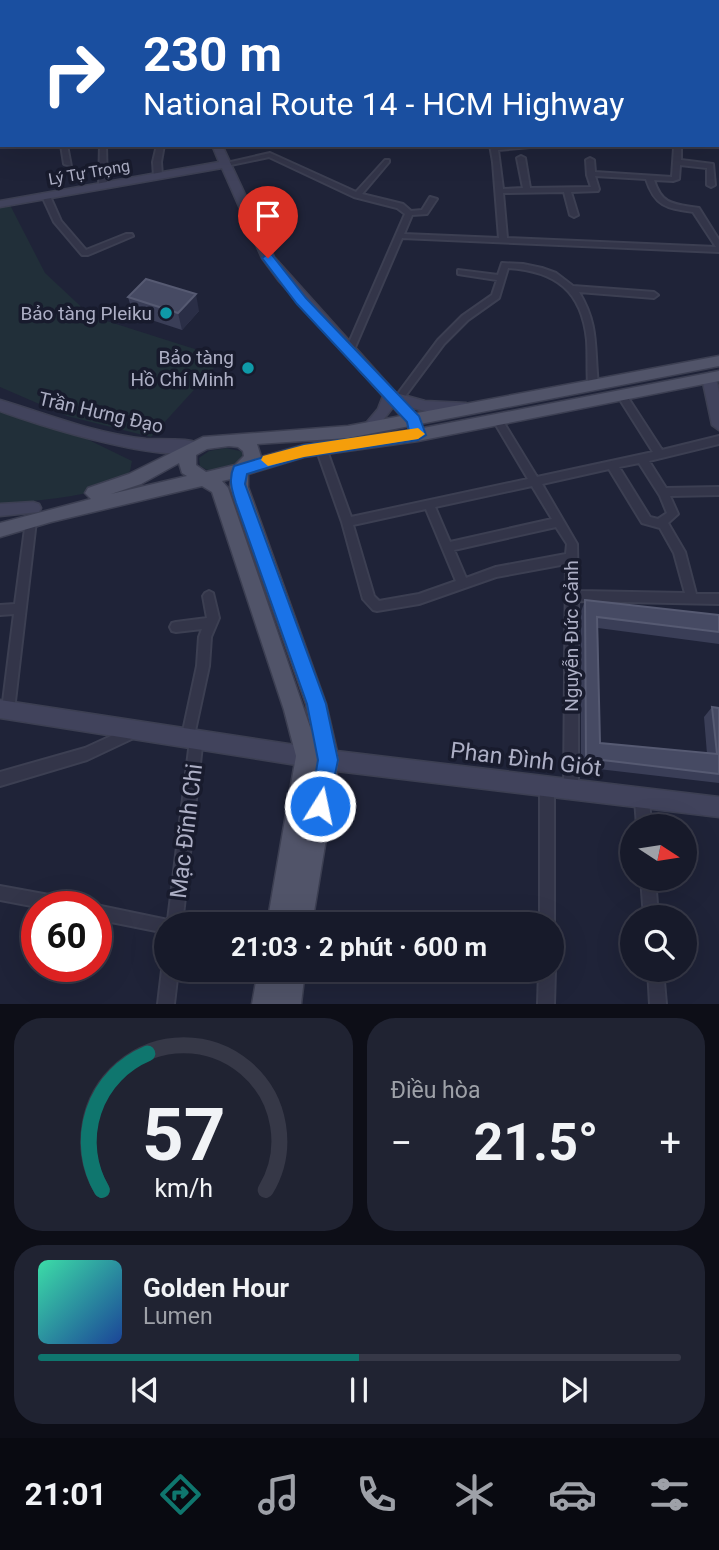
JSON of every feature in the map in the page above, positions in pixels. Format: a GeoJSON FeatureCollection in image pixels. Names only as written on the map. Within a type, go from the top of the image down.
{"type":"FeatureCollection","features":[{"type":"Feature","properties":{"kind":"main road"},"geometry":{"type":"LineString","coordinates":[[13,521],[135,479],[195,446],[211,441],[498,420],[622,395],[709,373],[719,361]]}},
{"type":"Feature","properties":{"kind":"main road"},"geometry":{"type":"LineString","coordinates":[[13,521],[204,479],[275,458],[416,428],[437,415],[593,384],[709,373]]}},
{"type":"Feature","properties":{"kind":"main road"},"geometry":{"type":"LineString","coordinates":[[236,440],[247,444],[253,453],[250,463],[240,470],[238,484],[316,704],[328,760],[302,912]]}},
{"type":"Feature","properties":{"kind":"main road"},"geometry":{"type":"LineString","coordinates":[[195,446],[186,463],[192,473],[215,484],[223,494],[295,710],[307,756],[281,912]]}},
{"type":"Feature","properties":{"kind":"main road"},"geometry":{"type":"LineString","coordinates":[[265,1004],[269,982]]}},
{"type":"Feature","properties":{"kind":"main road"},"geometry":{"type":"LineString","coordinates":[[288,1004],[291,982]]}},
{"type":"Feature","properties":{"kind":"street"},"geometry":{"type":"LineString","coordinates":[[64,147],[68,164]]}},
{"type":"Feature","properties":{"kind":"street"},"geometry":{"type":"LineString","coordinates":[[103,147],[103,186]]}},
{"type":"Feature","properties":{"kind":"street"},"geometry":{"type":"LineString","coordinates":[[158,176],[157,162],[161,147]]}},
{"type":"Feature","properties":{"kind":"street"},"geometry":{"type":"LineString","coordinates":[[218,147],[268,258],[301,301],[395,399],[416,428]]}},
{"type":"Feature","properties":{"kind":"street"},"geometry":{"type":"LineString","coordinates":[[266,147],[270,155]]}},
{"type":"Feature","properties":{"kind":"street"},"geometry":{"type":"LineString","coordinates":[[494,147],[503,239]]}},
{"type":"Feature","properties":{"kind":"street"},"geometry":{"type":"LineString","coordinates":[[592,174],[675,178],[678,147]]}},
{"type":"Feature","properties":{"kind":"street"},"geometry":{"type":"LineString","coordinates":[[226,164],[270,155],[357,195],[400,206],[410,213],[424,212],[433,199]]}},
{"type":"Feature","properties":{"kind":"street"},"geometry":{"type":"LineString","coordinates":[[521,158],[527,190]]}},
{"type":"Feature","properties":{"kind":"street"},"geometry":{"type":"LineString","coordinates":[[499,191],[595,189],[590,160]]}},
{"type":"Feature","properties":{"kind":"street"},"geometry":{"type":"LineString","coordinates":[[357,195],[387,161]]}},
{"type":"Feature","properties":{"kind":"street"},"geometry":{"type":"LineString","coordinates":[[677,162],[710,166],[711,185]]}},
{"type":"Feature","properties":{"kind":"street","name":"Lý Tự Trọng"},"geometry":{"type":"LineString","coordinates":[[1,201],[46,196],[226,164]]}},
{"type":"Feature","properties":{"kind":"street"},"geometry":{"type":"LineString","coordinates":[[649,177],[653,190],[663,203],[673,208],[696,210],[719,248]]}},
{"type":"Feature","properties":{"kind":"street"},"geometry":{"type":"LineString","coordinates":[[567,189],[574,215]]}},
{"type":"Feature","properties":{"kind":"street"},"geometry":{"type":"LineString","coordinates":[[46,196],[58,222],[85,253],[129,236]]}},
{"type":"Feature","properties":{"kind":"street"},"geometry":{"type":"LineString","coordinates":[[349,352],[410,213]]}},
{"type":"Feature","properties":{"kind":"street"},"geometry":{"type":"LineString","coordinates":[[400,236],[719,248]]}},
{"type":"Feature","properties":{"kind":"street"},"geometry":{"type":"LineString","coordinates":[[369,428],[441,342],[465,318],[496,296],[499,278],[505,265],[556,274],[573,289],[591,338],[593,384]]}},
{"type":"Feature","properties":{"kind":"street"},"geometry":{"type":"LineString","coordinates":[[461,272],[499,278]]}},
{"type":"Feature","properties":{"kind":"street"},"geometry":{"type":"LineString","coordinates":[[573,289],[654,295]]}},
{"type":"Feature","properties":{"kind":"street"},"geometry":{"type":"LineString","coordinates":[[709,373],[719,425]]}},
{"type":"Feature","properties":{"kind":"street"},"geometry":{"type":"LineString","coordinates":[[622,395],[660,455]]}},
{"type":"Feature","properties":{"kind":"street"},"geometry":{"type":"LineString","coordinates":[[395,399],[425,406],[472,408]]}},
{"type":"Feature","properties":{"kind":"street"},"geometry":{"type":"LineString","coordinates":[[395,399],[437,415]]}},
{"type":"Feature","properties":{"kind":"street","name":"Trần Hưng Đạo"},"geometry":{"type":"LineString","coordinates":[[0,405],[58,425],[138,444],[195,446]]}},
{"type":"Feature","properties":{"kind":"street","name":"Nguyễn Đức Cảnh"},"geometry":{"type":"LineString","coordinates":[[498,420],[572,544],[571,788]]}},
{"type":"Feature","properties":{"kind":"street"},"geometry":{"type":"LineString","coordinates":[[347,522],[719,440]]}},
{"type":"Feature","properties":{"kind":"street"},"geometry":{"type":"LineString","coordinates":[[321,448],[347,522],[369,599],[377,606],[418,598],[496,572],[572,558]]}},
{"type":"Feature","properties":{"kind":"street"},"geometry":{"type":"LineString","coordinates":[[642,458],[673,514],[660,523]]}},
{"type":"Feature","properties":{"kind":"street"},"geometry":{"type":"LineString","coordinates":[[612,465],[646,520],[664,525],[679,552],[692,598]]}},
{"type":"Feature","properties":{"kind":"street"},"geometry":{"type":"LineString","coordinates":[[664,494],[719,491]]}},
{"type":"Feature","properties":{"kind":"street"},"geometry":{"type":"LineString","coordinates":[[429,505],[463,583]]}},
{"type":"Feature","properties":{"kind":"street"},"geometry":{"type":"LineString","coordinates":[[0,509],[13,521],[21,609],[4,710],[307,756]]}},
{"type":"Feature","properties":{"kind":"street"},"geometry":{"type":"LineString","coordinates":[[447,547],[559,522]]}},
{"type":"Feature","properties":{"kind":"street","name":"Mạc Đĩnh Chi"},"geometry":{"type":"LineString","coordinates":[[176,912],[192,737],[205,637],[211,624],[209,596]]}},
{"type":"Feature","properties":{"kind":"street"},"geometry":{"type":"LineString","coordinates":[[572,596],[719,599]]}},
{"type":"Feature","properties":{"kind":"street"},"geometry":{"type":"LineString","coordinates":[[0,610],[21,609]]}},
{"type":"Feature","properties":{"kind":"street"},"geometry":{"type":"LineString","coordinates":[[176,627],[211,624]]}},
{"type":"Feature","properties":{"kind":"street"},"geometry":{"type":"LineString","coordinates":[[0,779],[87,754],[139,729]]}},
{"type":"Feature","properties":{"kind":"street","name":"Phan Đình Giót"},"geometry":{"type":"LineString","coordinates":[[307,756],[719,807]]}},
{"type":"Feature","properties":{"kind":"street"},"geometry":{"type":"LineString","coordinates":[[547,787],[547,912]]}},
{"type":"Feature","properties":{"kind":"street"},"geometry":{"type":"LineString","coordinates":[[642,799],[643,814]]}},
{"type":"Feature","properties":{"kind":"street"},"geometry":{"type":"LineString","coordinates":[[0,893],[21,897]]}},
{"type":"Feature","properties":{"kind":"street"},"geometry":{"type":"LineString","coordinates":[[112,915],[154,924]]}},
{"type":"Feature","properties":{"kind":"street"},"geometry":{"type":"LineString","coordinates":[[166,1004],[169,982]]}},
{"type":"Feature","properties":{"kind":"street"},"geometry":{"type":"LineString","coordinates":[[546,1004],[547,982]]}},
{"type":"Feature","properties":{"kind":"street"},"geometry":{"type":"LineString","coordinates":[[657,982],[658,1004]]}},
{"type":"Feature","properties":{"kind":"shaded area"},"geometry":{"type":"Polygon","coordinates":[[[10,205],[45,273],[91,316],[223,358],[151,437],[67,416],[0,387],[0,207],[10,205]]]}},
{"type":"Feature","properties":{"kind":"shaded area"},"geometry":{"type":"Polygon","coordinates":[[[0,405],[58,425],[132,461],[130,471],[122,480],[90,492],[0,504],[0,405]]]}},
{"type":"Feature","properties":{"kind":"shaded area"},"geometry":{"type":"Polygon","coordinates":[[[226,448],[245,452],[244,463],[209,471],[200,466],[199,458],[209,451],[226,448]]]}},
{"type":"Feature","properties":{"kind":"building"},"geometry":{"type":"Polygon","coordinates":[[[146,279],[196,294],[178,313],[128,297],[146,279]]]}},
{"type":"Feature","properties":{"kind":"building"},"geometry":{"type":"Polygon","coordinates":[[[585,600],[719,615],[719,632],[597,617],[600,743],[717,754],[712,707],[719,708],[719,774],[586,758],[585,600]]]}},
{"type":"Feature","properties":{"kind":"slow traffic"},"geometry":{"type":"LineString","coordinates":[[268,460],[304,451],[418,434]]}},
{"type":"Feature","properties":{"kind":"place","name":"Bảo tàng Pleiku"},"geometry":{"type":"Point","coordinates":[166,313]}},
{"type":"Feature","properties":{"kind":"place","name":"Bảo tàng Hồ Chí Minh"},"geometry":{"type":"Point","coordinates":[248,368]}},
{"type":"Feature","properties":{"kind":"route"},"geometry":{"type":"LineString","coordinates":[[268,258],[301,301],[413,420],[418,435],[304,451],[240,470],[238,484],[244,503],[316,704],[328,760],[320,806]]}}]}
